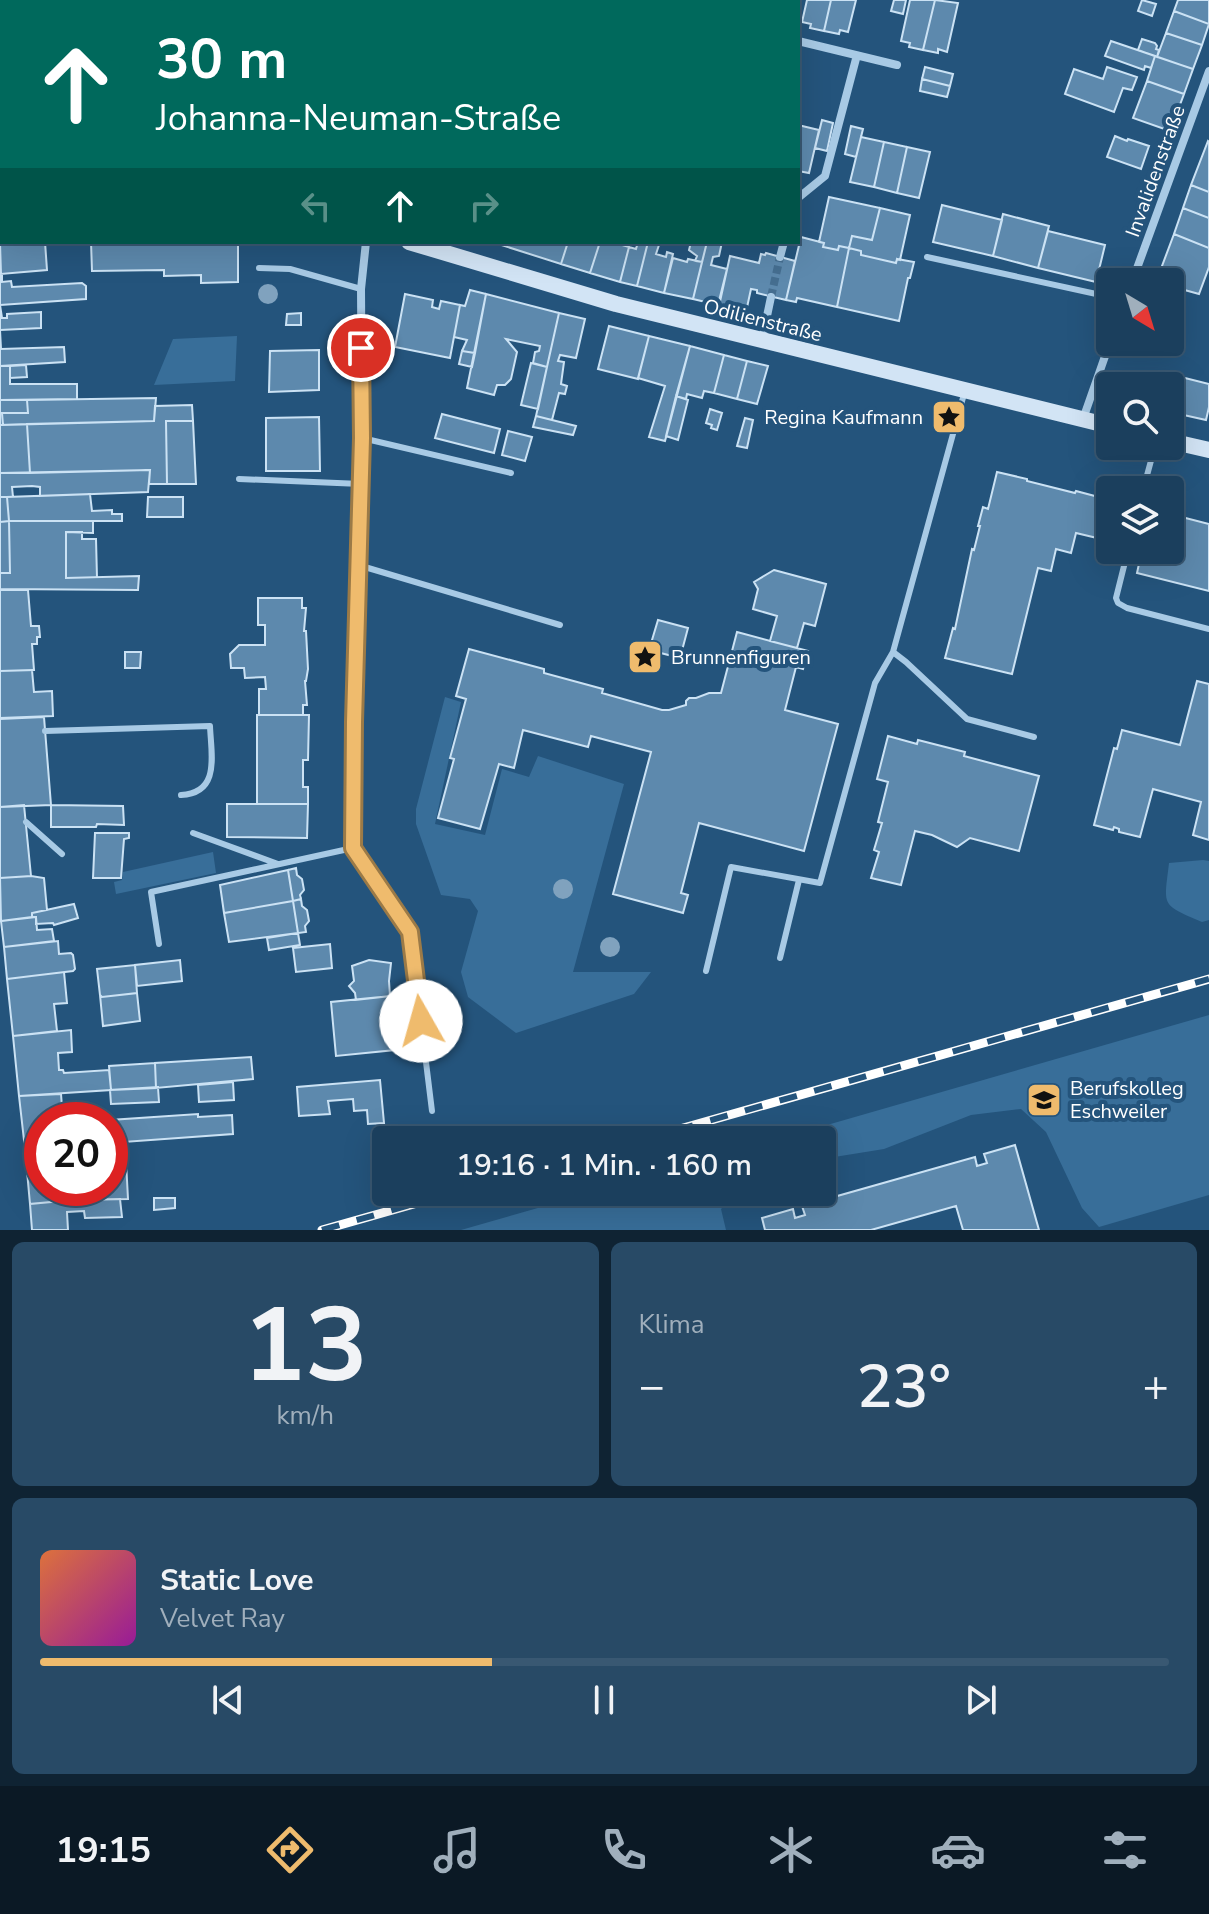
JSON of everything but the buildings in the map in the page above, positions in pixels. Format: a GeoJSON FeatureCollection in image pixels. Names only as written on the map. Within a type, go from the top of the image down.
{"type":"FeatureCollection","features":[{"type":"Feature","properties":{"kind":"main road","name":"Odilienstraße"},"geometry":{"type":"LineString","coordinates":[[416,244],[616,304],[1096,423]]}},
{"type":"Feature","properties":{"kind":"main road"},"geometry":{"type":"LineString","coordinates":[[1184,444],[1209,450]]}},
{"type":"Feature","properties":{"kind":"street"},"geometry":{"type":"LineString","coordinates":[[800,41],[897,65]]}},
{"type":"Feature","properties":{"kind":"street"},"geometry":{"type":"LineString","coordinates":[[800,196],[825,176],[857,55]]}},
{"type":"Feature","properties":{"kind":"street","name":"Invalidenstraße"},"geometry":{"type":"LineString","coordinates":[[1137,268],[1209,71]]}},
{"type":"Feature","properties":{"kind":"street"},"geometry":{"type":"LineString","coordinates":[[366,244],[361,289],[362,438],[353,848],[380,890]]}},
{"type":"Feature","properties":{"kind":"street"},"geometry":{"type":"LineString","coordinates":[[780,257],[783,244]]}},
{"type":"Feature","properties":{"kind":"street"},"geometry":{"type":"LineString","coordinates":[[761,341],[771,297]]}},
{"type":"Feature","properties":{"kind":"street"},"geometry":{"type":"LineString","coordinates":[[1083,420],[1105,356]]}},
{"type":"Feature","properties":{"kind":"lane"},"geometry":{"type":"LineString","coordinates":[[927,257],[1096,294]]}},
{"type":"Feature","properties":{"kind":"lane"},"geometry":{"type":"LineString","coordinates":[[259,268],[290,269],[361,289]]}},
{"type":"Feature","properties":{"kind":"lane"},"geometry":{"type":"LineString","coordinates":[[706,971],[731,867],[820,883],[875,683],[893,652],[965,390]]}},
{"type":"Feature","properties":{"kind":"lane"},"geometry":{"type":"LineString","coordinates":[[362,438],[511,473]]}},
{"type":"Feature","properties":{"kind":"lane"},"geometry":{"type":"LineString","coordinates":[[239,479],[361,484]]}},
{"type":"Feature","properties":{"kind":"lane"},"geometry":{"type":"LineString","coordinates":[[1124,564],[1116,598],[1118,603],[1209,629]]}},
{"type":"Feature","properties":{"kind":"lane"},"geometry":{"type":"LineString","coordinates":[[358,565],[560,625]]}},
{"type":"Feature","properties":{"kind":"lane"},"geometry":{"type":"LineString","coordinates":[[893,652],[967,719],[1034,737]]}},
{"type":"Feature","properties":{"kind":"lane"},"geometry":{"type":"LineString","coordinates":[[45,731],[210,726],[212,774],[202,790],[192,795],[181,795]]}},
{"type":"Feature","properties":{"kind":"lane"},"geometry":{"type":"LineString","coordinates":[[26,822],[62,854]]}},
{"type":"Feature","properties":{"kind":"lane"},"geometry":{"type":"LineString","coordinates":[[193,833],[278,864]]}},
{"type":"Feature","properties":{"kind":"lane"},"geometry":{"type":"LineString","coordinates":[[159,944],[151,892],[353,848]]}},
{"type":"Feature","properties":{"kind":"lane"},"geometry":{"type":"LineString","coordinates":[[780,958],[799,880]]}},
{"type":"Feature","properties":{"kind":"lane"},"geometry":{"type":"LineString","coordinates":[[380,890],[410,932],[432,1111]]}},
{"type":"Feature","properties":{"kind":"shaded area"},"geometry":{"type":"Polygon","coordinates":[[[237,336],[235,381],[154,385],[173,339],[237,336]]]}},
{"type":"Feature","properties":{"kind":"shaded area"},"geometry":{"type":"Polygon","coordinates":[[[445,697],[461,702],[435,824],[485,835],[502,769],[529,777],[538,756],[624,784],[573,972],[651,972],[634,994],[516,1033],[468,997],[461,972],[478,911],[470,899],[441,895],[416,824],[416,809],[445,697]]]}},
{"type":"Feature","properties":{"kind":"shaded area"},"geometry":{"type":"Polygon","coordinates":[[[213,852],[216,873],[116,894],[114,882],[122,880],[123,872],[213,852]]]}},
{"type":"Feature","properties":{"kind":"shaded area"},"geometry":{"type":"Polygon","coordinates":[[[1209,861],[1209,920],[1202,922],[1172,907],[1166,896],[1166,888],[1169,863],[1209,861]]]}},
{"type":"Feature","properties":{"kind":"shaded area"},"geometry":{"type":"Polygon","coordinates":[[[1209,1015],[1209,1195],[1099,1227],[1082,1208],[1046,1132],[1021,1109],[971,1115],[884,1149],[836,1157],[836,1126],[824,1126],[1209,1015]]]}},
{"type":"Feature","properties":{"kind":"shaded area"},"geometry":{"type":"Polygon","coordinates":[[[545,1206],[724,1206],[721,1209],[726,1230],[461,1230],[545,1206]]]}},
{"type":"Feature","properties":{"kind":"tunnel"},"geometry":{"type":"LineString","coordinates":[[771,297],[780,257]]}},
{"type":"Feature","properties":{"kind":"railway"},"geometry":{"type":"LineString","coordinates":[[690,1126],[1209,979]]}},
{"type":"Feature","properties":{"kind":"railway"},"geometry":{"type":"LineString","coordinates":[[322,1230],[407,1206]]}},
{"type":"Feature","properties":{"kind":"place","name":"Regina Kaufmann"},"geometry":{"type":"Point","coordinates":[949,417]}},
{"type":"Feature","properties":{"kind":"place","name":"Brunnenfiguren"},"geometry":{"type":"Point","coordinates":[645,657]}},
{"type":"Feature","properties":{"kind":"place","name":"Berufskolleg Eschweiler"},"geometry":{"type":"Point","coordinates":[1044,1100]}},
{"type":"Feature","properties":{"kind":"route"},"geometry":{"type":"LineString","coordinates":[[361,348],[362,438],[353,848],[410,932],[421,1021]]}}]}
